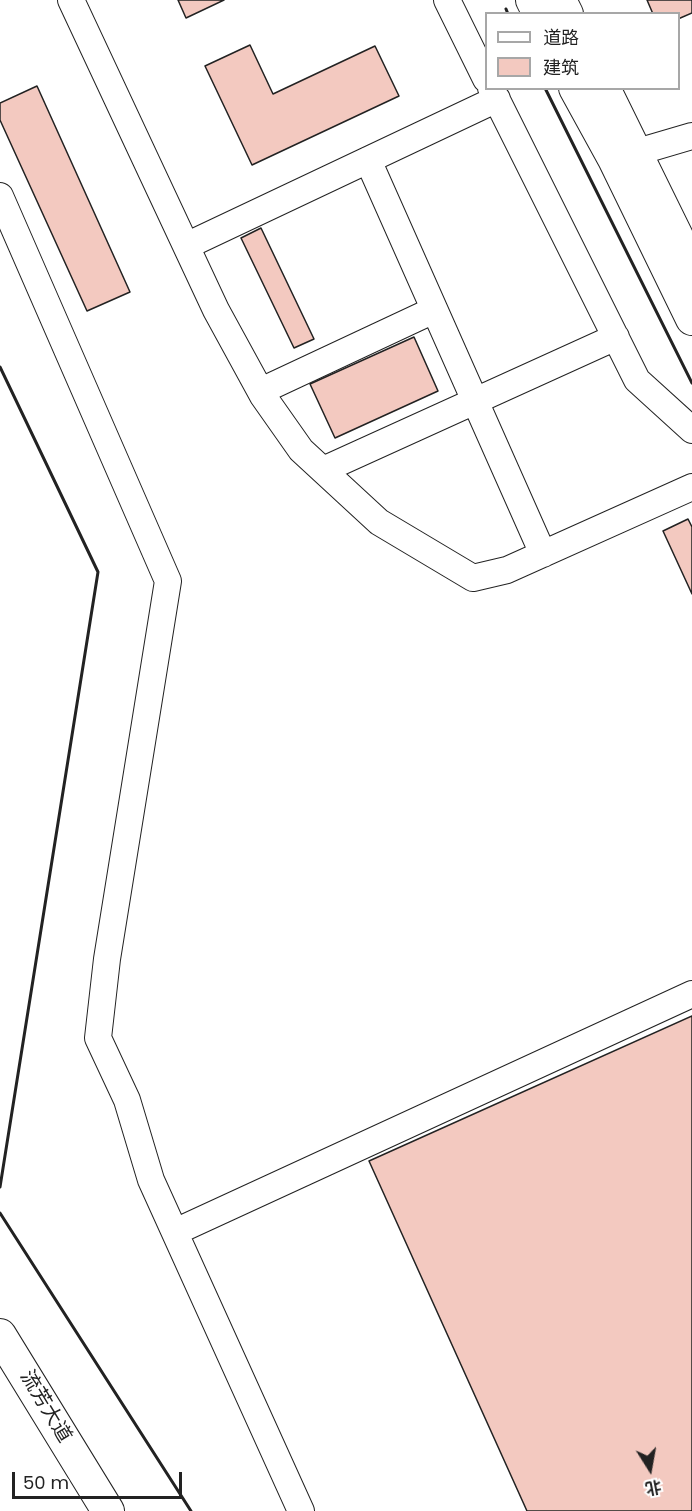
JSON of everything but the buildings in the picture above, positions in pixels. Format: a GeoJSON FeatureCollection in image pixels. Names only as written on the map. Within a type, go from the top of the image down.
{"type":"FeatureCollection","features":[{"type":"Feature","properties":{"kind":"main road"},"geometry":{"type":"LineString","coordinates":[[576,90],[625,156],[692,267]]}},
{"type":"Feature","properties":{"kind":"main road"},"geometry":{"type":"LineString","coordinates":[[605,90],[625,156],[692,319]]}},
{"type":"Feature","properties":{"kind":"main road","name":"流芳大道"},"geometry":{"type":"LineString","coordinates":[[0,1335],[108,1511]]}},
{"type":"Feature","properties":{"kind":"street"},"geometry":{"type":"LineString","coordinates":[[71,0],[216,310],[261,391],[301,450],[379,522],[473,578],[507,570],[692,487]]}},
{"type":"Feature","properties":{"kind":"street"},"geometry":{"type":"LineString","coordinates":[[447,0],[485,77]]}},
{"type":"Feature","properties":{"kind":"street"},"geometry":{"type":"LineString","coordinates":[[186,246],[368,160],[489,90]]}},
{"type":"Feature","properties":{"kind":"street"},"geometry":{"type":"LineString","coordinates":[[492,90],[637,380],[692,430]]}},
{"type":"Feature","properties":{"kind":"street"},"geometry":{"type":"LineString","coordinates":[[625,156],[692,136]]}},
{"type":"Feature","properties":{"kind":"street"},"geometry":{"type":"LineString","coordinates":[[368,160],[543,554]]}},
{"type":"Feature","properties":{"kind":"street"},"geometry":{"type":"LineString","coordinates":[[0,195],[168,581],[107,959],[98,1038],[127,1100],[151,1180],[301,1511]]}},
{"type":"Feature","properties":{"kind":"street"},"geometry":{"type":"LineString","coordinates":[[261,391],[434,309]]}},
{"type":"Feature","properties":{"kind":"street"},"geometry":{"type":"LineString","coordinates":[[324,470],[616,337]]}},
{"type":"Feature","properties":{"kind":"street"},"geometry":{"type":"LineString","coordinates":[[175,1232],[692,994]]}},
{"type":"Feature","properties":{"kind":"wall"},"geometry":{"type":"LineString","coordinates":[[546,90],[692,383]]}},
{"type":"Feature","properties":{"kind":"wall"},"geometry":{"type":"LineString","coordinates":[[0,367],[98,572],[0,1187]]}},
{"type":"Feature","properties":{"kind":"wall"},"geometry":{"type":"LineString","coordinates":[[0,1213],[191,1511]]}}]}
